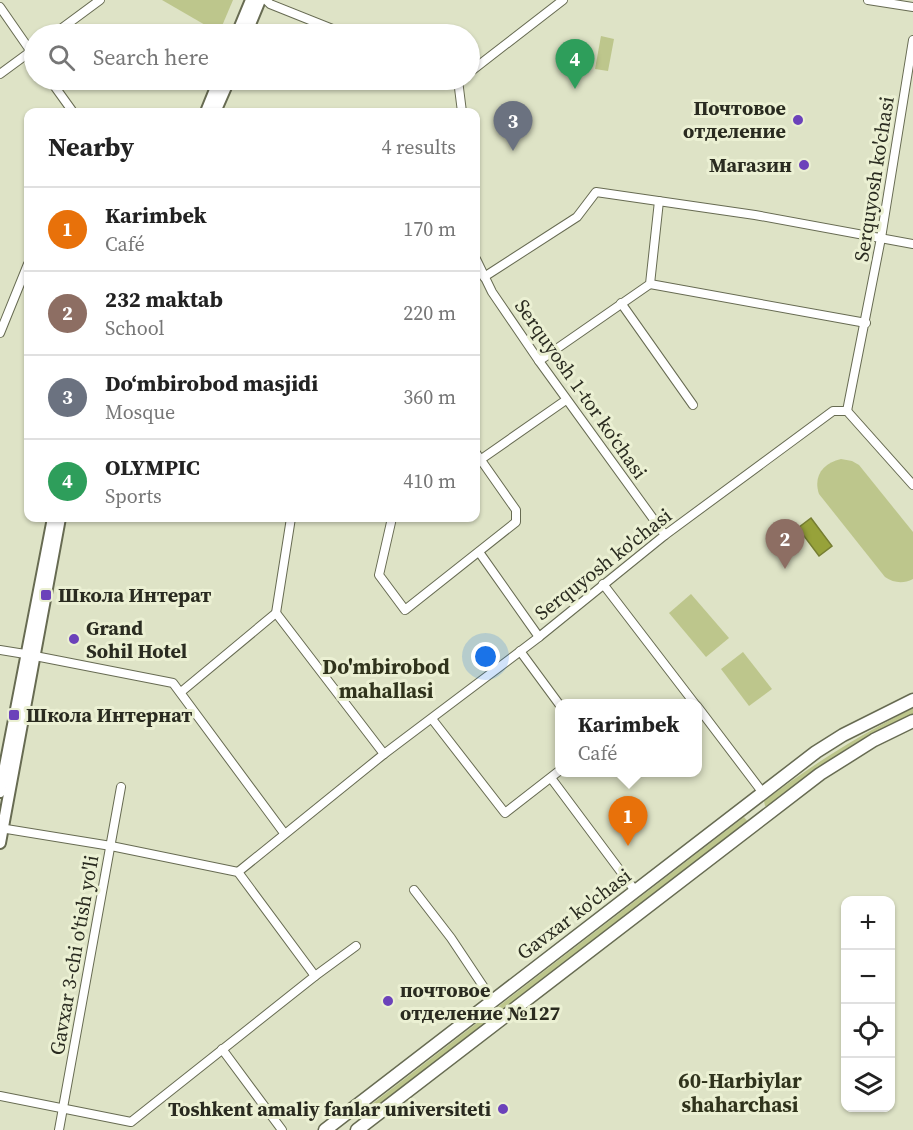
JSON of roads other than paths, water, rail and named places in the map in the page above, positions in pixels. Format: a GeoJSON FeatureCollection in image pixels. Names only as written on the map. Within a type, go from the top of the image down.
{"type":"FeatureCollection","features":[{"type":"Feature","properties":{"kind":"main road"},"geometry":{"type":"LineString","coordinates":[[241,24],[251,0]]}},
{"type":"Feature","properties":{"kind":"main road"},"geometry":{"type":"LineString","coordinates":[[251,24],[263,1]]}},
{"type":"Feature","properties":{"kind":"main road"},"geometry":{"type":"LineString","coordinates":[[208,108],[215,90]]}},
{"type":"Feature","properties":{"kind":"main road"},"geometry":{"type":"LineString","coordinates":[[217,108],[224,90]]}},
{"type":"Feature","properties":{"kind":"main road"},"geometry":{"type":"LineString","coordinates":[[0,843],[51,522]]}},
{"type":"Feature","properties":{"kind":"main road"},"geometry":{"type":"LineString","coordinates":[[0,792],[59,522]]}},
{"type":"Feature","properties":{"kind":"main road","name":"Gavxar ko'chasi"},"geometry":{"type":"LineString","coordinates":[[325,1130],[816,752],[843,735],[913,700]]}},
{"type":"Feature","properties":{"kind":"main road","name":"Gavxar ko'chasi"},"geometry":{"type":"LineString","coordinates":[[357,1130],[820,774],[874,740],[913,721]]}},
{"type":"Feature","properties":{"kind":"main road"},"geometry":{"type":"LineString","coordinates":[[745,806],[757,810],[758,822]]}},
{"type":"Feature","properties":{"kind":"main road"},"geometry":{"type":"LineString","coordinates":[[360,1102],[373,1118]]}},
{"type":"Feature","properties":{"kind":"street"},"geometry":{"type":"LineString","coordinates":[[68,24],[100,0]]}},
{"type":"Feature","properties":{"kind":"street"},"geometry":{"type":"LineString","coordinates":[[480,64],[563,0]]}},
{"type":"Feature","properties":{"kind":"street"},"geometry":{"type":"LineString","coordinates":[[868,0],[913,7]]}},
{"type":"Feature","properties":{"kind":"street"},"geometry":{"type":"LineString","coordinates":[[263,1],[320,24]]}},
{"type":"Feature","properties":{"kind":"street"},"geometry":{"type":"LineString","coordinates":[[0,7],[24,39]]}},
{"type":"Feature","properties":{"kind":"street","name":"Serquyosh ko'chasi"},"geometry":{"type":"LineString","coordinates":[[238,872],[384,754],[538,637],[665,535],[833,411],[848,411],[881,238],[913,40]]}},
{"type":"Feature","properties":{"kind":"street"},"geometry":{"type":"LineString","coordinates":[[0,74],[24,58]]}},
{"type":"Feature","properties":{"kind":"street"},"geometry":{"type":"LineString","coordinates":[[57,90],[70,108]]}},
{"type":"Feature","properties":{"kind":"street"},"geometry":{"type":"LineString","coordinates":[[459,90],[462,108]]}},
{"type":"Feature","properties":{"kind":"street"},"geometry":{"type":"LineString","coordinates":[[484,277],[577,217],[596,192],[913,244]]}},
{"type":"Feature","properties":{"kind":"street"},"geometry":{"type":"LineString","coordinates":[[650,284],[659,201]]}},
{"type":"Feature","properties":{"kind":"street","name":"Serquyosh 1-tor koʻchasi"},"geometry":{"type":"LineString","coordinates":[[480,270],[538,361],[665,535]]}},
{"type":"Feature","properties":{"kind":"street"},"geometry":{"type":"LineString","coordinates":[[0,333],[24,282]]}},
{"type":"Feature","properties":{"kind":"street"},"geometry":{"type":"LineString","coordinates":[[538,361],[650,284],[866,322]]}},
{"type":"Feature","properties":{"kind":"street"},"geometry":{"type":"LineString","coordinates":[[621,303],[693,405]]}},
{"type":"Feature","properties":{"kind":"street"},"geometry":{"type":"LineString","coordinates":[[480,456],[566,400]]}},
{"type":"Feature","properties":{"kind":"street"},"geometry":{"type":"LineString","coordinates":[[848,411],[913,485]]}},
{"type":"Feature","properties":{"kind":"street"},"geometry":{"type":"LineString","coordinates":[[391,522],[379,574],[405,610],[513,525],[516,510],[480,460]]}},
{"type":"Feature","properties":{"kind":"street"},"geometry":{"type":"LineString","coordinates":[[180,692],[276,613],[290,522]]}},
{"type":"Feature","properties":{"kind":"street"},"geometry":{"type":"LineString","coordinates":[[479,552],[538,637]]}},
{"type":"Feature","properties":{"kind":"street"},"geometry":{"type":"LineString","coordinates":[[603,584],[691,699]]}},
{"type":"Feature","properties":{"kind":"street"},"geometry":{"type":"LineString","coordinates":[[276,613],[384,754]]}},
{"type":"Feature","properties":{"kind":"street"},"geometry":{"type":"LineString","coordinates":[[0,650],[173,684],[284,833]]}},
{"type":"Feature","properties":{"kind":"street"},"geometry":{"type":"LineString","coordinates":[[520,651],[555,699]]}},
{"type":"Feature","properties":{"kind":"street"},"geometry":{"type":"LineString","coordinates":[[702,713],[763,793]]}},
{"type":"Feature","properties":{"kind":"street"},"geometry":{"type":"LineString","coordinates":[[432,718],[506,813],[555,774]]}},
{"type":"Feature","properties":{"kind":"street"},"geometry":{"type":"LineString","coordinates":[[551,778],[636,892]]}},
{"type":"Feature","properties":{"kind":"street","name":"Gavxar 3-chi o'tish yo'li"},"geometry":{"type":"LineString","coordinates":[[59,1130],[121,787]]}},
{"type":"Feature","properties":{"kind":"street"},"geometry":{"type":"LineString","coordinates":[[1,828],[111,846],[238,872],[315,976]]}},
{"type":"Feature","properties":{"kind":"street"},"geometry":{"type":"LineString","coordinates":[[414,890],[451,938],[493,1001]]}},
{"type":"Feature","properties":{"kind":"street"},"geometry":{"type":"LineString","coordinates":[[0,1096],[131,1122],[356,946]]}},
{"type":"Feature","properties":{"kind":"street"},"geometry":{"type":"LineString","coordinates":[[222,1049],[282,1130]]}},
{"type":"Feature","properties":{"kind":"place","name":"OLYMPIC"},"geometry":{"type":"Point","coordinates":[575,89]}},
{"type":"Feature","properties":{"kind":"place","name":"Почтовое отделение"},"geometry":{"type":"Point","coordinates":[798,120]}},
{"type":"Feature","properties":{"kind":"place","name":"Do‘mbirobod masjidi"},"geometry":{"type":"Point","coordinates":[513,151]}},
{"type":"Feature","properties":{"kind":"place","name":"Магазин"},"geometry":{"type":"Point","coordinates":[804,165]}},
{"type":"Feature","properties":{"kind":"place","name":"232 maktab"},"geometry":{"type":"Point","coordinates":[785,569]}},
{"type":"Feature","properties":{"kind":"place","name":"Школа Интерат"},"geometry":{"type":"Point","coordinates":[46,595]}},
{"type":"Feature","properties":{"kind":"place","name":"Grand Sohil Hotel"},"geometry":{"type":"Point","coordinates":[74,639]}},
{"type":"Feature","properties":{"kind":"place","name":"Школа Интернат"},"geometry":{"type":"Point","coordinates":[14,715]}},
{"type":"Feature","properties":{"kind":"place","name":"Karimbek"},"geometry":{"type":"Point","coordinates":[628,846]}},
{"type":"Feature","properties":{"kind":"place","name":"почтовое отделение №127"},"geometry":{"type":"Point","coordinates":[388,1001]}},
{"type":"Feature","properties":{"kind":"place","name":"Toshkent amaliy fanlar universiteti"},"geometry":{"type":"Point","coordinates":[503,1109]}},
{"type":"Feature","properties":{"kind":"district","name":"Do'mbirobod mahallasi"},"geometry":{"type":"Point","coordinates":[386,678]}},
{"type":"Feature","properties":{"kind":"district","name":"60-Harbiylar shaharchasi"},"geometry":{"type":"Point","coordinates":[740,1092]}}]}
